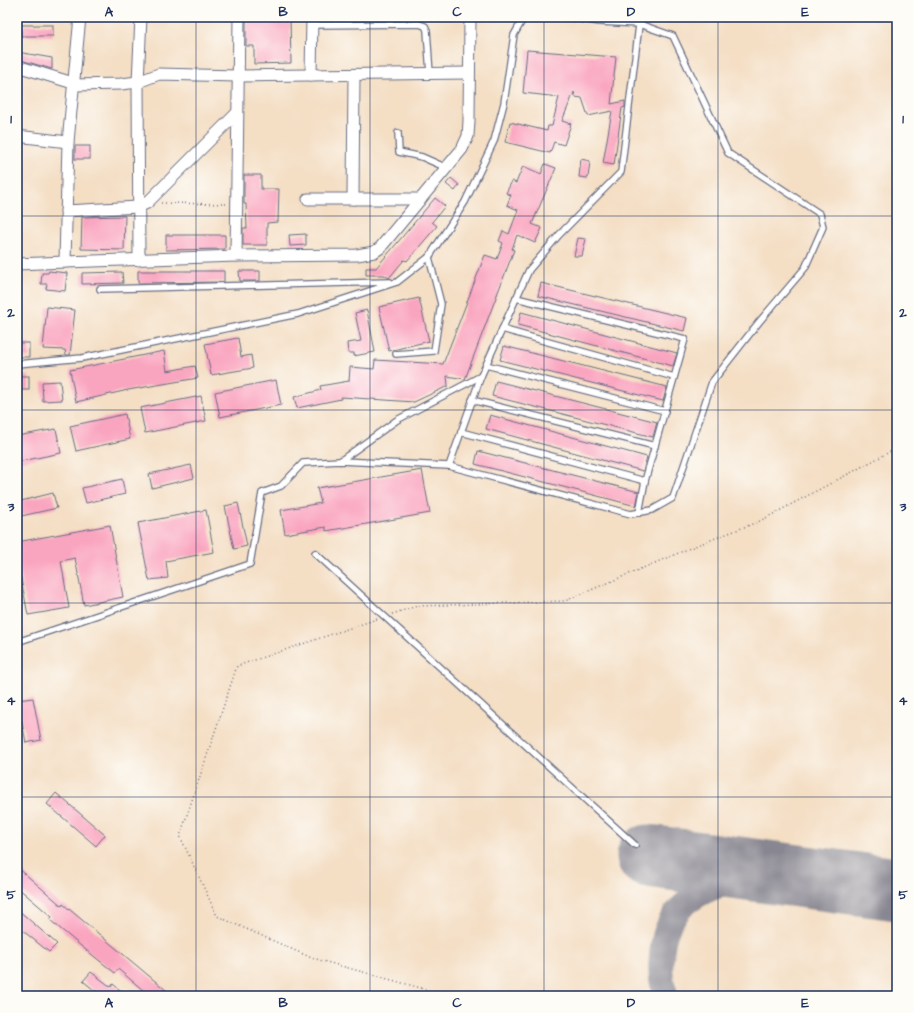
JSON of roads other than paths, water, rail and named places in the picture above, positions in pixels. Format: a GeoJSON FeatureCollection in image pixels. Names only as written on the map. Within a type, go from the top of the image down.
{"type":"FeatureCollection","features":[{"type":"Feature","properties":{"kind":"street"},"geometry":{"type":"LineString","coordinates":[[65,262],[68,142],[80,17]]}},
{"type":"Feature","properties":{"kind":"street"},"geometry":{"type":"LineString","coordinates":[[139,260],[143,205],[138,82],[141,17]]}},
{"type":"Feature","properties":{"kind":"street"},"geometry":{"type":"LineString","coordinates":[[236,256],[239,17]]}},
{"type":"Feature","properties":{"kind":"street"},"geometry":{"type":"LineString","coordinates":[[17,264],[236,256],[357,256],[374,252],[380,248],[447,168],[462,149],[468,136],[470,17]]}},
{"type":"Feature","properties":{"kind":"street"},"geometry":{"type":"LineString","coordinates":[[311,75],[312,21]]}},
{"type":"Feature","properties":{"kind":"street"},"geometry":{"type":"LineString","coordinates":[[17,66],[73,84],[121,84],[138,82],[159,74],[238,76],[468,73]]}},
{"type":"Feature","properties":{"kind":"street"},"geometry":{"type":"LineString","coordinates":[[353,198],[354,75]]}},
{"type":"Feature","properties":{"kind":"street"},"geometry":{"type":"LineString","coordinates":[[66,212],[143,205],[237,113]]}},
{"type":"Feature","properties":{"kind":"street"},"geometry":{"type":"LineString","coordinates":[[17,136],[68,142]]}},
{"type":"Feature","properties":{"kind":"street"},"geometry":{"type":"LineString","coordinates":[[308,199],[421,199]]}},
{"type":"Feature","properties":{"kind":"lane"},"geometry":{"type":"LineString","coordinates":[[362,17],[362,24]]}},
{"type":"Feature","properties":{"kind":"lane"},"geometry":{"type":"LineString","coordinates":[[17,364],[82,358],[298,314],[397,282],[429,257],[465,202],[494,141],[504,103],[514,35],[523,19],[531,17]]}},
{"type":"Feature","properties":{"kind":"lane"},"geometry":{"type":"LineString","coordinates":[[17,642],[250,564],[262,493],[281,486],[302,463],[340,461],[449,466],[631,514],[652,510],[673,498],[712,382],[758,322],[806,268],[823,227],[820,214],[728,153],[673,36],[639,24],[568,17]]}},
{"type":"Feature","properties":{"kind":"lane"},"geometry":{"type":"LineString","coordinates":[[449,466],[481,376],[529,270],[559,235],[621,172],[640,17]]}},
{"type":"Feature","properties":{"kind":"lane"},"geometry":{"type":"LineString","coordinates":[[312,21],[362,24],[419,24],[424,26],[427,30],[430,74]]}},
{"type":"Feature","properties":{"kind":"lane"},"geometry":{"type":"LineString","coordinates":[[398,133],[399,152],[422,157],[447,168]]}},
{"type":"Feature","properties":{"kind":"lane"},"geometry":{"type":"LineString","coordinates":[[396,354],[434,351],[441,304],[429,257]]}},
{"type":"Feature","properties":{"kind":"lane"},"geometry":{"type":"LineString","coordinates":[[100,289],[397,282]]}},
{"type":"Feature","properties":{"kind":"lane"},"geometry":{"type":"LineString","coordinates":[[516,298],[685,339],[645,481],[639,513]]}},
{"type":"Feature","properties":{"kind":"lane"},"geometry":{"type":"LineString","coordinates":[[502,329],[674,377]]}},
{"type":"Feature","properties":{"kind":"lane"},"geometry":{"type":"LineString","coordinates":[[486,365],[665,411]]}},
{"type":"Feature","properties":{"kind":"lane"},"geometry":{"type":"LineString","coordinates":[[340,461],[397,420],[481,376]]}},
{"type":"Feature","properties":{"kind":"lane"},"geometry":{"type":"LineString","coordinates":[[472,400],[655,446]]}},
{"type":"Feature","properties":{"kind":"lane"},"geometry":{"type":"LineString","coordinates":[[461,432],[645,481]]}},
{"type":"Feature","properties":{"kind":"lane"},"geometry":{"type":"LineString","coordinates":[[315,553],[386,616],[635,845]]}}]}
